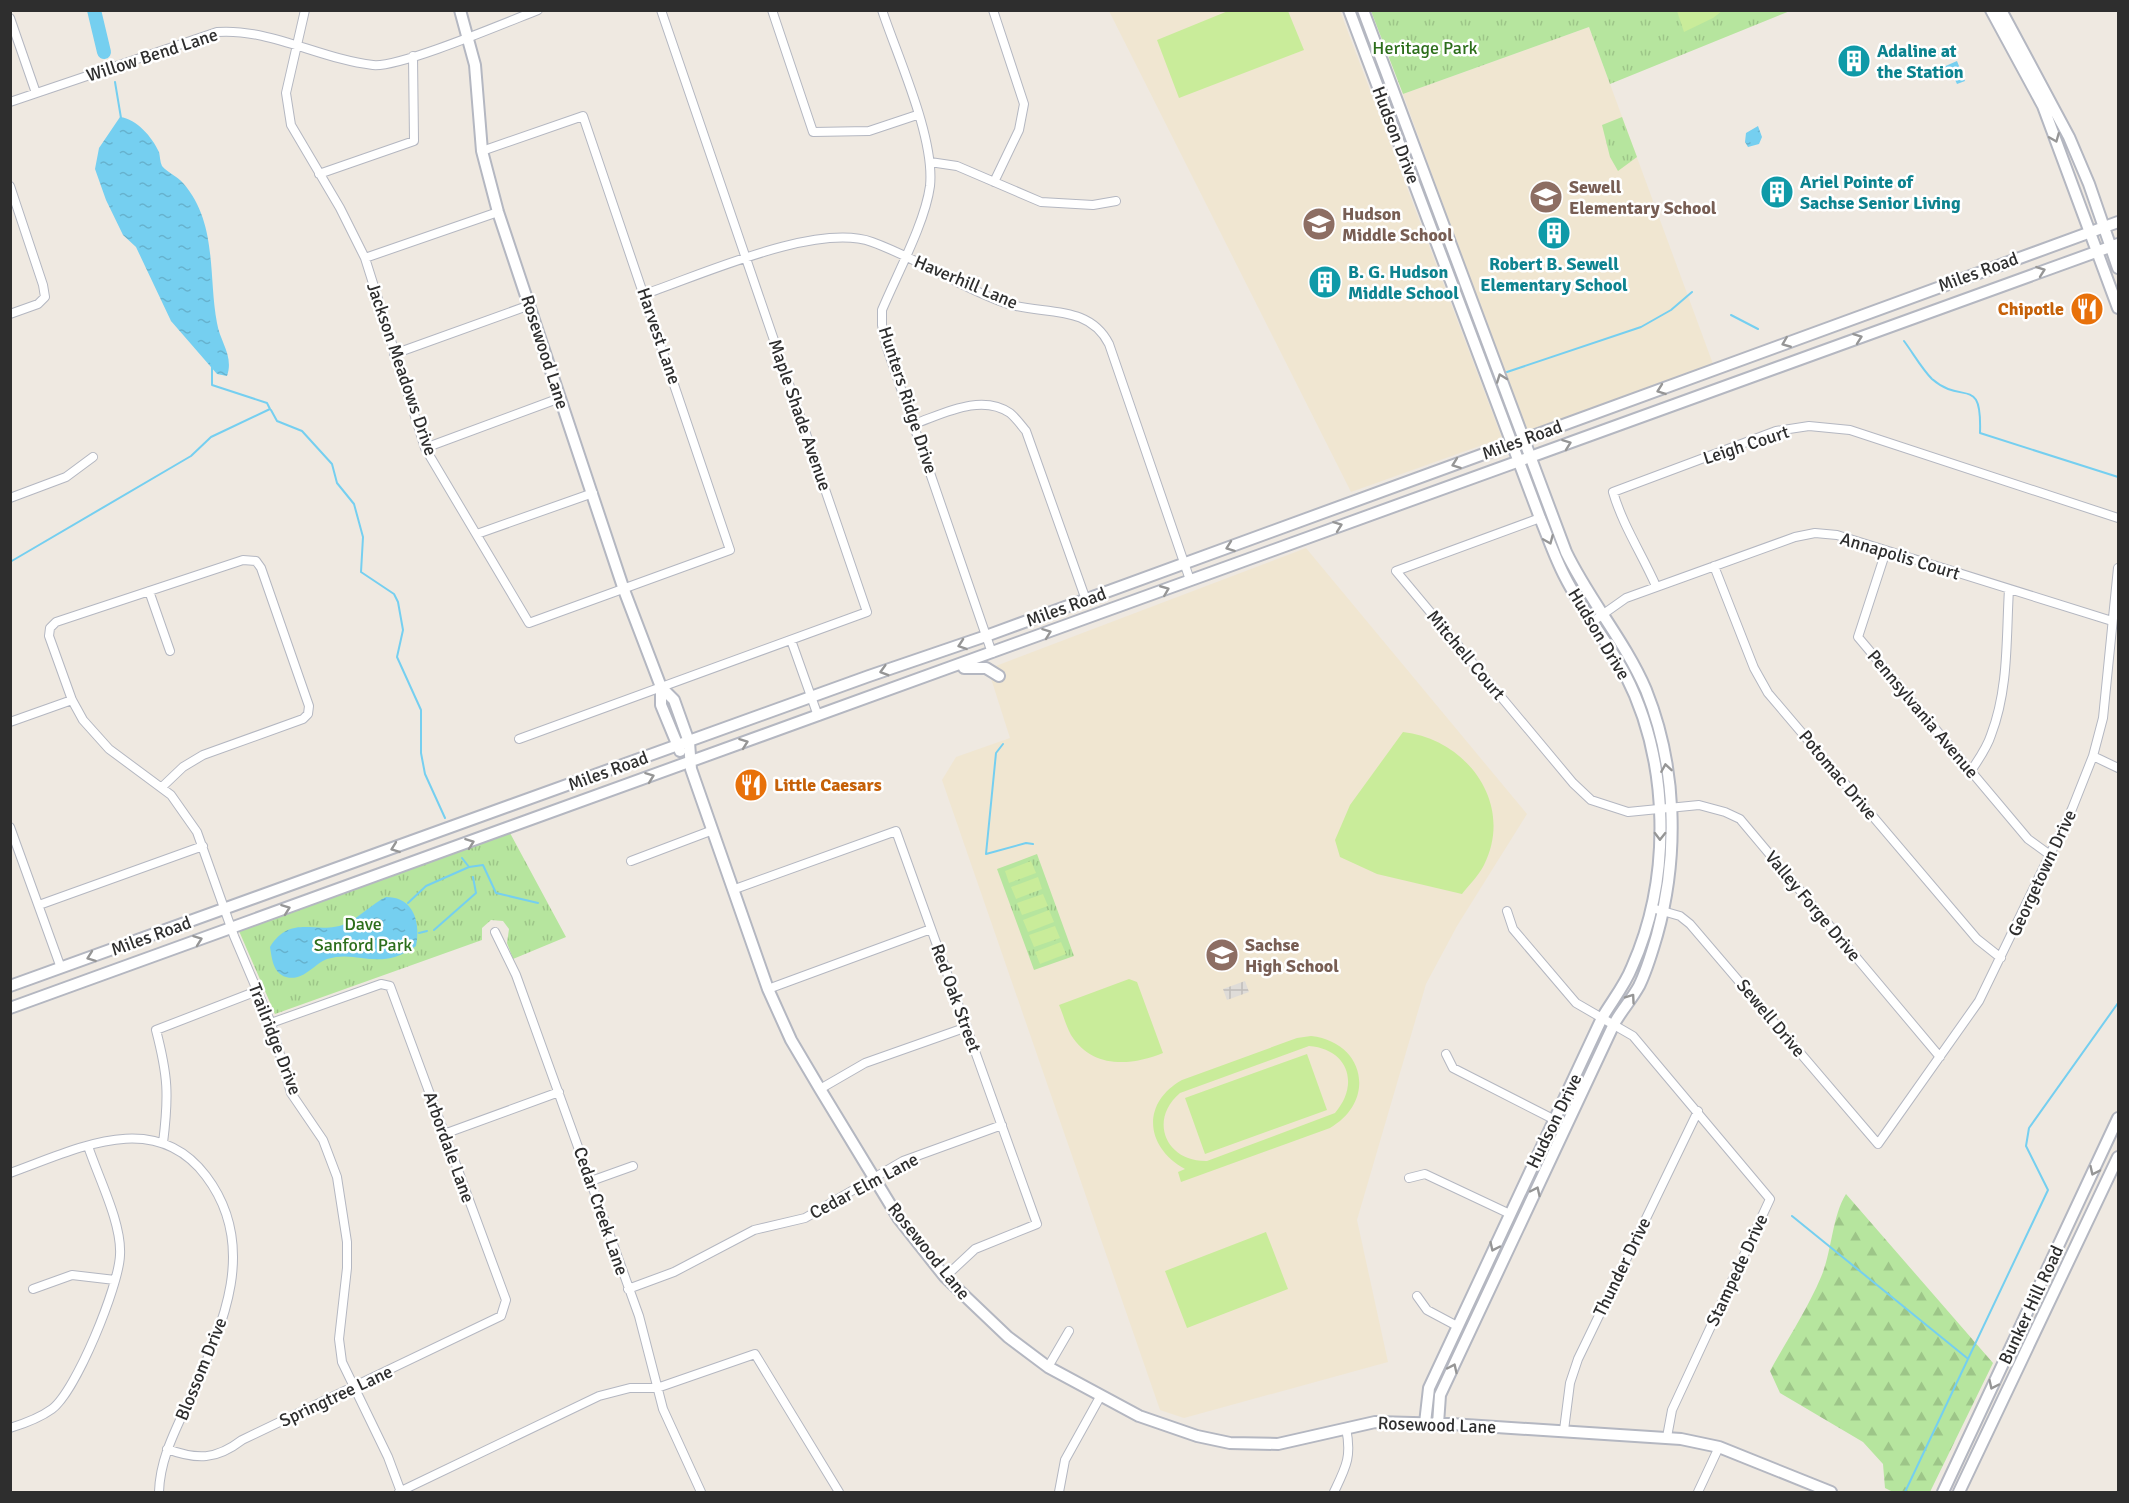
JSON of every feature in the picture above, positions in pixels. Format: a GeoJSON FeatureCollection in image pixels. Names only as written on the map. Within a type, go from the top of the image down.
{"type":"FeatureCollection","features":[{"type":"Feature","properties":{"kind":"street","name":"Jackson Meadows Drive"},"geometry":{"type":"LineString","coordinates":[[305,10],[286,93],[291,125],[365,258],[425,448],[529,623],[624,590]]}},
{"type":"Feature","properties":{"kind":"street","name":"Rosewood Lane"},"geometry":{"type":"LineString","coordinates":[[460,10],[469,35],[475,66],[482,151],[498,212],[624,590],[661,687],[661,705],[677,746],[689,763],[735,889],[768,989],[791,1040],[899,1219],[945,1277],[982,1314],[1048,1367],[1100,1397],[1148,1419],[1197,1436],[1230,1443],[1278,1444],[1375,1422],[1667,1437],[1719,1448],[1816,1489],[1831,1492]]}},
{"type":"Feature","properties":{"kind":"street"},"geometry":{"type":"LineString","coordinates":[[469,35],[538,10]]}},
{"type":"Feature","properties":{"kind":"street","name":"Maple Shade Avenue"},"geometry":{"type":"LineString","coordinates":[[519,739],[867,612],[661,10]]}},
{"type":"Feature","properties":{"kind":"street"},"geometry":{"type":"LineString","coordinates":[[772,10],[813,132],[869,131],[917,115]]}},
{"type":"Feature","properties":{"kind":"street","name":"Hunters Ridge Drive"},"geometry":{"type":"LineString","coordinates":[[882,10],[930,162],[930,186],[925,209],[882,310],[882,325],[992,653]]}},
{"type":"Feature","properties":{"kind":"street"},"geometry":{"type":"LineString","coordinates":[[993,10],[1024,104],[1019,130],[994,182]]}},
{"type":"Feature","properties":{"kind":"street","name":"Hudson Drive"},"geometry":{"type":"LineString","coordinates":[[1349,10],[1540,518],[1565,578],[1626,675],[1653,756],[1673,848],[1663,911],[1639,986],[1614,1024],[1440,1395],[1438,1424]]}},
{"type":"Feature","properties":{"kind":"street","name":"Hudson Drive"},"geometry":{"type":"LineString","coordinates":[[1363,10],[1566,552],[1579,580],[1602,614],[1646,690],[1666,766],[1665,809],[1652,908],[1632,967],[1602,1018],[1457,1326],[1429,1388],[1425,1423]]}},
{"type":"Feature","properties":{"kind":"street"},"geometry":{"type":"LineString","coordinates":[[1991,10],[2043,106],[2118,308]]}},
{"type":"Feature","properties":{"kind":"street"},"geometry":{"type":"LineString","coordinates":[[2001,10],[2069,137],[2104,227],[2115,245],[2118,268]]}},
{"type":"Feature","properties":{"kind":"street"},"geometry":{"type":"LineString","coordinates":[[10,18],[36,93]]}},
{"type":"Feature","properties":{"kind":"street","name":"Willow Bend Lane"},"geometry":{"type":"LineString","coordinates":[[10,102],[217,32],[238,30],[336,58],[376,65],[413,56],[469,35]]}},
{"type":"Feature","properties":{"kind":"street"},"geometry":{"type":"LineString","coordinates":[[319,174],[414,141],[413,56]]}},
{"type":"Feature","properties":{"kind":"street","name":"Harvest Lane"},"geometry":{"type":"LineString","coordinates":[[482,151],[583,116],[730,550],[624,590]]}},
{"type":"Feature","properties":{"kind":"street"},"geometry":{"type":"LineString","coordinates":[[930,162],[957,166],[1041,202],[1075,205],[1116,201]]}},
{"type":"Feature","properties":{"kind":"street"},"geometry":{"type":"LineString","coordinates":[[10,186],[44,285],[45,297],[38,304],[10,314]]}},
{"type":"Feature","properties":{"kind":"street"},"geometry":{"type":"LineString","coordinates":[[365,258],[498,212]]}},
{"type":"Feature","properties":{"kind":"street","name":"Miles Road"},"geometry":{"type":"LineString","coordinates":[[10,987],[1086,600],[2118,222]]}},
{"type":"Feature","properties":{"kind":"street","name":"Haverhill Lane"},"geometry":{"type":"LineString","coordinates":[[645,294],[810,239],[842,236],[869,240],[1008,304],[1079,316],[1093,323],[1104,334],[1190,580]]}},
{"type":"Feature","properties":{"kind":"street","name":"Miles Road"},"geometry":{"type":"LineString","coordinates":[[10,1008],[946,671],[1381,510],[2115,245]]}},
{"type":"Feature","properties":{"kind":"street"},"geometry":{"type":"LineString","coordinates":[[394,354],[530,305]]}},
{"type":"Feature","properties":{"kind":"street"},"geometry":{"type":"LineString","coordinates":[[425,448],[560,398]]}},
{"type":"Feature","properties":{"kind":"street"},"geometry":{"type":"LineString","coordinates":[[914,424],[970,405],[985,404],[1010,413],[1026,431],[1086,600]]}},
{"type":"Feature","properties":{"kind":"street","name":"Leigh Court"},"geometry":{"type":"LineString","coordinates":[[1656,586],[1648,567],[1629,536],[1613,492],[1776,431],[1798,428],[1851,430],[2118,518]]}},
{"type":"Feature","properties":{"kind":"street"},"geometry":{"type":"LineString","coordinates":[[10,498],[66,477],[93,457]]}},
{"type":"Feature","properties":{"kind":"street"},"geometry":{"type":"LineString","coordinates":[[477,534],[593,493]]}},
{"type":"Feature","properties":{"kind":"street"},"geometry":{"type":"LineString","coordinates":[[1375,493],[1381,510]]}},
{"type":"Feature","properties":{"kind":"street","name":"Mitchell Court"},"geometry":{"type":"LineString","coordinates":[[1540,518],[1396,572],[1573,783],[1591,800],[1628,812],[1665,809]]}},
{"type":"Feature","properties":{"kind":"street","name":"Annapolis Court"},"geometry":{"type":"LineString","coordinates":[[1592,622],[1626,598],[1656,586],[1795,537],[1815,533],[1837,535],[2112,621]]}},
{"type":"Feature","properties":{"kind":"street","name":"Pennsylvania Avenue"},"geometry":{"type":"LineString","coordinates":[[1886,552],[1858,637],[2028,839],[2050,855]]}},
{"type":"Feature","properties":{"kind":"street"},"geometry":{"type":"LineString","coordinates":[[162,787],[183,767],[203,755],[303,719],[308,714],[309,706],[261,568],[256,561],[243,560],[150,591],[170,651]]}},
{"type":"Feature","properties":{"kind":"street","name":"Potomac Drive"},"geometry":{"type":"LineString","coordinates":[[1714,567],[1754,668],[1768,693],[1977,939],[2001,958]]}},
{"type":"Feature","properties":{"kind":"street","name":"Georgetown Drive"},"geometry":{"type":"LineString","coordinates":[[1878,1144],[1979,1001],[2050,855],[2093,756],[2103,718],[2110,672],[2112,621],[2118,568]]}},
{"type":"Feature","properties":{"kind":"street"},"geometry":{"type":"LineString","coordinates":[[1971,771],[1991,737],[2001,701],[2007,654],[2009,589]]}},
{"type":"Feature","properties":{"kind":"street","name":"Trailridge Drive"},"geometry":{"type":"LineString","coordinates":[[150,591],[56,622],[50,628],[49,636],[72,700],[83,720],[109,749],[162,787],[186,813],[202,846],[231,928],[271,1023],[291,1092],[323,1140],[337,1177],[347,1251],[339,1339],[342,1362],[388,1457],[400,1492]]}},
{"type":"Feature","properties":{"kind":"street"},"geometry":{"type":"LineString","coordinates":[[791,640],[818,716]]}},
{"type":"Feature","properties":{"kind":"street"},"geometry":{"type":"LineString","coordinates":[[946,671],[976,667],[986,668],[999,676]]}},
{"type":"Feature","properties":{"kind":"street","name":"Rosewood Lane"},"geometry":{"type":"LineString","coordinates":[[661,687],[674,700],[689,742],[689,763]]}},
{"type":"Feature","properties":{"kind":"street"},"geometry":{"type":"LineString","coordinates":[[10,722],[72,700]]}},
{"type":"Feature","properties":{"kind":"street"},"geometry":{"type":"LineString","coordinates":[[2093,756],[2118,768]]}},
{"type":"Feature","properties":{"kind":"street","name":"Valley Forge Drive"},"geometry":{"type":"LineString","coordinates":[[1665,809],[1699,805],[1740,819],[1940,1057]]}},
{"type":"Feature","properties":{"kind":"street"},"geometry":{"type":"LineString","coordinates":[[10,827],[62,968]]}},
{"type":"Feature","properties":{"kind":"street"},"geometry":{"type":"LineString","coordinates":[[631,861],[713,830]]}},
{"type":"Feature","properties":{"kind":"street","name":"Red Oak Street"},"geometry":{"type":"LineString","coordinates":[[735,889],[896,831],[1037,1224],[975,1249],[945,1277]]}},
{"type":"Feature","properties":{"kind":"street"},"geometry":{"type":"LineString","coordinates":[[417,840],[424,860]]}},
{"type":"Feature","properties":{"kind":"street"},"geometry":{"type":"LineString","coordinates":[[39,905],[202,846]]}},
{"type":"Feature","properties":{"kind":"street","name":"Sewell Drive"},"geometry":{"type":"LineString","coordinates":[[1652,908],[1680,916],[1708,944],[1878,1144]]}},
{"type":"Feature","properties":{"kind":"street","name":"Stampede Drive"},"geometry":{"type":"LineString","coordinates":[[1507,911],[1513,929],[1576,1003],[1633,1036],[1770,1199],[1676,1402],[1667,1437]]}},
{"type":"Feature","properties":{"kind":"street"},"geometry":{"type":"LineString","coordinates":[[768,989],[931,929]]}},
{"type":"Feature","properties":{"kind":"street","name":"Cedar Creek Lane"},"geometry":{"type":"LineString","coordinates":[[495,932],[516,975],[591,1181],[642,1326],[663,1409],[701,1492]]}},
{"type":"Feature","properties":{"kind":"street","name":"Arbordale Lane"},"geometry":{"type":"LineString","coordinates":[[271,1023],[381,984],[390,986],[506,1300],[501,1316]]}},
{"type":"Feature","properties":{"kind":"street"},"geometry":{"type":"LineString","coordinates":[[163,1143],[169,1100],[164,1061],[156,1030],[257,991]]}},
{"type":"Feature","properties":{"kind":"street"},"geometry":{"type":"LineString","coordinates":[[820,1089],[865,1064],[967,1027]]}},
{"type":"Feature","properties":{"kind":"street"},"geometry":{"type":"LineString","coordinates":[[1446,1054],[1453,1068],[1555,1120]]}},
{"type":"Feature","properties":{"kind":"street"},"geometry":{"type":"LineString","coordinates":[[444,1134],[559,1092]]}},
{"type":"Feature","properties":{"kind":"street","name":"Thunder Drive"},"geometry":{"type":"LineString","coordinates":[[1564,1430],[1570,1383],[1578,1359],[1698,1111]]}},
{"type":"Feature","properties":{"kind":"street","name":"Bunker Hill Road"},"geometry":{"type":"LineString","coordinates":[[1943,1492],[2118,1118]]}},
{"type":"Feature","properties":{"kind":"street","name":"Cedar Elm Lane"},"geometry":{"type":"LineString","coordinates":[[628,1289],[674,1272],[754,1230],[805,1218],[903,1161],[1002,1125]]}},
{"type":"Feature","properties":{"kind":"street","name":"Blossom Drive"},"geometry":{"type":"LineString","coordinates":[[10,1173],[88,1146],[129,1137],[163,1143],[183,1154],[199,1166],[223,1204],[232,1229],[233,1259],[229,1296],[220,1329],[167,1449],[160,1476],[159,1492]]}},
{"type":"Feature","properties":{"kind":"street"},"geometry":{"type":"LineString","coordinates":[[10,1428],[51,1410],[64,1396],[85,1356],[115,1280],[120,1255],[117,1230],[88,1146]]}},
{"type":"Feature","properties":{"kind":"street","name":"Bunker Hill Road"},"geometry":{"type":"LineString","coordinates":[[1959,1492],[2118,1157]]}},
{"type":"Feature","properties":{"kind":"street"},"geometry":{"type":"LineString","coordinates":[[591,1181],[633,1166]]}},
{"type":"Feature","properties":{"kind":"street"},"geometry":{"type":"LineString","coordinates":[[1409,1178],[1425,1174],[1510,1214]]}},
{"type":"Feature","properties":{"kind":"street"},"geometry":{"type":"LineString","coordinates":[[33,1289],[72,1275],[115,1280]]}},
{"type":"Feature","properties":{"kind":"street"},"geometry":{"type":"LineString","coordinates":[[1417,1296],[1427,1310],[1457,1326]]}},
{"type":"Feature","properties":{"kind":"street","name":"Springtree Lane"},"geometry":{"type":"LineString","coordinates":[[167,1449],[192,1458],[229,1450],[242,1440],[501,1316]]}},
{"type":"Feature","properties":{"kind":"street"},"geometry":{"type":"LineString","coordinates":[[1048,1367],[1069,1331]]}},
{"type":"Feature","properties":{"kind":"street"},"geometry":{"type":"LineString","coordinates":[[400,1492],[599,1396],[630,1388],[657,1388],[755,1354],[839,1492]]}},
{"type":"Feature","properties":{"kind":"street"},"geometry":{"type":"LineString","coordinates":[[1059,1492],[1065,1460],[1100,1397]]}},
{"type":"Feature","properties":{"kind":"street"},"geometry":{"type":"LineString","coordinates":[[1334,1492],[1350,1450],[1346,1428]]}},
{"type":"Feature","properties":{"kind":"street"},"geometry":{"type":"LineString","coordinates":[[1698,1492],[1719,1448]]}},
{"type":"Feature","properties":{"kind":"shaded area","name":"Hudson Middle School"},"geometry":{"type":"Polygon","coordinates":[[[1109,11],[1340,11],[1502,438],[1351,492],[1109,11]]]}},
{"type":"Feature","properties":{"kind":"shaded area","name":"Sewell Elementary School"},"geometry":{"type":"Polygon","coordinates":[[[1589,27],[1713,364],[1526,434],[1403,94],[1589,27]]]}},
{"type":"Feature","properties":{"kind":"shaded area","name":"Sachse High School"},"geometry":{"type":"Polygon","coordinates":[[[1306,548],[1527,814],[1457,926],[1426,984],[1357,1220],[1388,1362],[1184,1418],[1160,1410],[942,780],[956,757],[1010,738],[988,669],[1306,548]]]}},
{"type":"Feature","properties":{"kind":"shaded area"},"geometry":{"type":"Polygon","coordinates":[[[1245,981],[1249,992],[1227,1000],[1223,989],[1245,981]]]}},
{"type":"Feature","properties":{"kind":"green space"},"geometry":{"type":"Polygon","coordinates":[[[1677,10],[1722,11],[1684,32],[1677,10]]]}},
{"type":"Feature","properties":{"kind":"green space"},"geometry":{"type":"Polygon","coordinates":[[[1228,11],[1288,11],[1304,50],[1179,98],[1157,40],[1228,11]]]}},
{"type":"Feature","properties":{"kind":"green space","name":"Heritage Park"},"geometry":{"type":"Polygon","coordinates":[[[1371,11],[1790,11],[1610,84],[1589,27],[1403,94],[1371,11]]]}},
{"type":"Feature","properties":{"kind":"green space"},"geometry":{"type":"Polygon","coordinates":[[[1622,117],[1637,157],[1618,171],[1610,157],[1602,125],[1622,117]]]}},
{"type":"Feature","properties":{"kind":"green space"},"geometry":{"type":"Polygon","coordinates":[[[1403,732],[1426,737],[1447,747],[1479,778],[1489,798],[1493,819],[1492,842],[1482,869],[1462,894],[1377,874],[1340,857],[1335,840],[1350,805],[1403,732]]]}},
{"type":"Feature","properties":{"kind":"green space","name":"Dave Sanford Park"},"geometry":{"type":"Polygon","coordinates":[[[510,833],[566,937],[513,959],[507,943],[509,929],[503,921],[491,920],[482,928],[482,940],[275,1014],[239,931],[510,833]]]}},
{"type":"Feature","properties":{"kind":"green space"},"geometry":{"type":"Polygon","coordinates":[[[1037,854],[1074,956],[1034,970],[997,869],[1037,854]]]}},
{"type":"Feature","properties":{"kind":"green space"},"geometry":{"type":"Polygon","coordinates":[[[1031,861],[1036,873],[1009,883],[1005,871],[1031,861]]]}},
{"type":"Feature","properties":{"kind":"green space"},"geometry":{"type":"Polygon","coordinates":[[[1038,877],[1042,889],[1016,899],[1011,887],[1038,877]]]}},
{"type":"Feature","properties":{"kind":"green space"},"geometry":{"type":"Polygon","coordinates":[[[1043,894],[1048,906],[1022,915],[1017,903],[1043,894]]]}},
{"type":"Feature","properties":{"kind":"green space"},"geometry":{"type":"Polygon","coordinates":[[[1049,910],[1054,922],[1028,932],[1023,920],[1049,910]]]}},
{"type":"Feature","properties":{"kind":"green space"},"geometry":{"type":"Polygon","coordinates":[[[1055,926],[1060,938],[1034,947],[1029,935],[1055,926]]]}},
{"type":"Feature","properties":{"kind":"green space"},"geometry":{"type":"Polygon","coordinates":[[[1061,942],[1066,954],[1040,964],[1035,952],[1061,942]]]}},
{"type":"Feature","properties":{"kind":"green space"},"geometry":{"type":"Polygon","coordinates":[[[1129,979],[1137,982],[1163,1053],[1125,1062],[1101,1059],[1080,1046],[1071,1035],[1059,1005],[1129,979]]]}},
{"type":"Feature","properties":{"kind":"green space"},"geometry":{"type":"Polygon","coordinates":[[[1311,1036],[1329,1041],[1343,1049],[1353,1061],[1358,1074],[1359,1089],[1345,1117],[1330,1128],[1181,1182],[1178,1172],[1185,1169],[1162,1149],[1156,1137],[1153,1125],[1154,1112],[1160,1101],[1182,1080],[1297,1038],[1311,1036]],[[1309,1046],[1180,1093],[1170,1104],[1165,1115],[1166,1138],[1181,1155],[1207,1161],[1335,1113],[1347,1091],[1346,1070],[1333,1054],[1309,1046]]]}},
{"type":"Feature","properties":{"kind":"green space"},"geometry":{"type":"Polygon","coordinates":[[[1307,1054],[1327,1110],[1205,1154],[1185,1098],[1307,1054]]]}},
{"type":"Feature","properties":{"kind":"green space"},"geometry":{"type":"Polygon","coordinates":[[[1846,1194],[1993,1363],[1930,1492],[1893,1492],[1885,1488],[1883,1464],[1863,1442],[1780,1393],[1770,1371],[1821,1277],[1841,1203],[1846,1194]]]}},
{"type":"Feature","properties":{"kind":"green space"},"geometry":{"type":"Polygon","coordinates":[[[1266,1232],[1288,1289],[1187,1328],[1165,1271],[1266,1232]]]}},
{"type":"Feature","properties":{"kind":"water"},"geometry":{"type":"Polygon","coordinates":[[[1957,61],[1965,81],[1957,84],[1951,71],[1943,74],[1941,68],[1957,61]]]}},
{"type":"Feature","properties":{"kind":"water"},"geometry":{"type":"Polygon","coordinates":[[[120,117],[132,121],[148,135],[159,152],[162,166],[183,183],[202,215],[210,250],[217,323],[228,355],[227,376],[217,374],[171,321],[136,247],[123,235],[106,200],[95,169],[99,148],[120,117]]]}},
{"type":"Feature","properties":{"kind":"water"},"geometry":{"type":"Polygon","coordinates":[[[1758,126],[1762,137],[1759,144],[1748,147],[1745,142],[1746,133],[1758,126]]]}},
{"type":"Feature","properties":{"kind":"water"},"geometry":{"type":"Polygon","coordinates":[[[386,897],[403,901],[413,912],[417,928],[416,946],[391,958],[338,957],[327,959],[298,977],[286,977],[278,972],[270,947],[278,936],[287,930],[296,928],[336,927],[357,917],[386,897]]]}},
{"type":"Feature","properties":{"kind":"waterway"},"geometry":{"type":"LineString","coordinates":[[94,10],[104,52]]}},
{"type":"Feature","properties":{"kind":"waterway"},"geometry":{"type":"LineString","coordinates":[[115,82],[121,118]]}},
{"type":"Feature","properties":{"kind":"waterway"},"geometry":{"type":"LineString","coordinates":[[1507,372],[1641,327],[1671,310],[1692,292]]}},
{"type":"Feature","properties":{"kind":"waterway"},"geometry":{"type":"LineString","coordinates":[[1731,315],[1758,329]]}},
{"type":"Feature","properties":{"kind":"waterway"},"geometry":{"type":"LineString","coordinates":[[1904,341],[1932,379],[1943,387],[1974,397],[1978,403],[1980,433],[2118,477]]}},
{"type":"Feature","properties":{"kind":"waterway"},"geometry":{"type":"LineString","coordinates":[[10,562],[191,456],[211,437],[270,409],[267,403],[212,385],[212,366]]}},
{"type":"Feature","properties":{"kind":"waterway"},"geometry":{"type":"LineString","coordinates":[[271,410],[277,421],[302,431],[332,464],[337,483],[354,504],[363,537],[361,572],[394,594],[398,602],[403,630],[397,657],[421,710],[421,753],[425,774],[445,818]]}},
{"type":"Feature","properties":{"kind":"waterway"},"geometry":{"type":"LineString","coordinates":[[1003,744],[996,753],[986,854],[1026,843],[1033,844]]}},
{"type":"Feature","properties":{"kind":"waterway"},"geometry":{"type":"LineString","coordinates":[[408,903],[426,886],[469,867],[462,858]]}},
{"type":"Feature","properties":{"kind":"waterway"},"geometry":{"type":"LineString","coordinates":[[469,867],[483,865],[496,893],[538,903]]}},
{"type":"Feature","properties":{"kind":"waterway"},"geometry":{"type":"LineString","coordinates":[[434,930],[476,893],[473,877]]}},
{"type":"Feature","properties":{"kind":"waterway"},"geometry":{"type":"LineString","coordinates":[[419,933],[427,931]]}},
{"type":"Feature","properties":{"kind":"waterway"},"geometry":{"type":"LineString","coordinates":[[1905,1492],[2048,1190],[2026,1146],[2029,1128],[2118,1003]]}},
{"type":"Feature","properties":{"kind":"waterway"},"geometry":{"type":"LineString","coordinates":[[1792,1216],[1967,1358]]}},
{"type":"Feature","properties":{"kind":"place","name":"Adaline at the Station"},"geometry":{"type":"Point","coordinates":[1854,61]}},
{"type":"Feature","properties":{"kind":"place","name":"Ariel Pointe of Sachse Senior Living"},"geometry":{"type":"Point","coordinates":[1777,192]}},
{"type":"Feature","properties":{"kind":"place","name":"Sewell Elementary School"},"geometry":{"type":"Point","coordinates":[1546,197]}},
{"type":"Feature","properties":{"kind":"place","name":"Hudson Middle School"},"geometry":{"type":"Point","coordinates":[1319,224]}},
{"type":"Feature","properties":{"kind":"place","name":"Robert B. Sewell Elementary School"},"geometry":{"type":"Point","coordinates":[1554,233]}},
{"type":"Feature","properties":{"kind":"place","name":"B. G. Hudson Middle School"},"geometry":{"type":"Point","coordinates":[1325,282]}},
{"type":"Feature","properties":{"kind":"place","name":"Chipotle"},"geometry":{"type":"Point","coordinates":[2087,309]}},
{"type":"Feature","properties":{"kind":"place","name":"Little Caesars"},"geometry":{"type":"Point","coordinates":[751,785]}},
{"type":"Feature","properties":{"kind":"place","name":"Sachse High School"},"geometry":{"type":"Point","coordinates":[1222,955]}}]}
